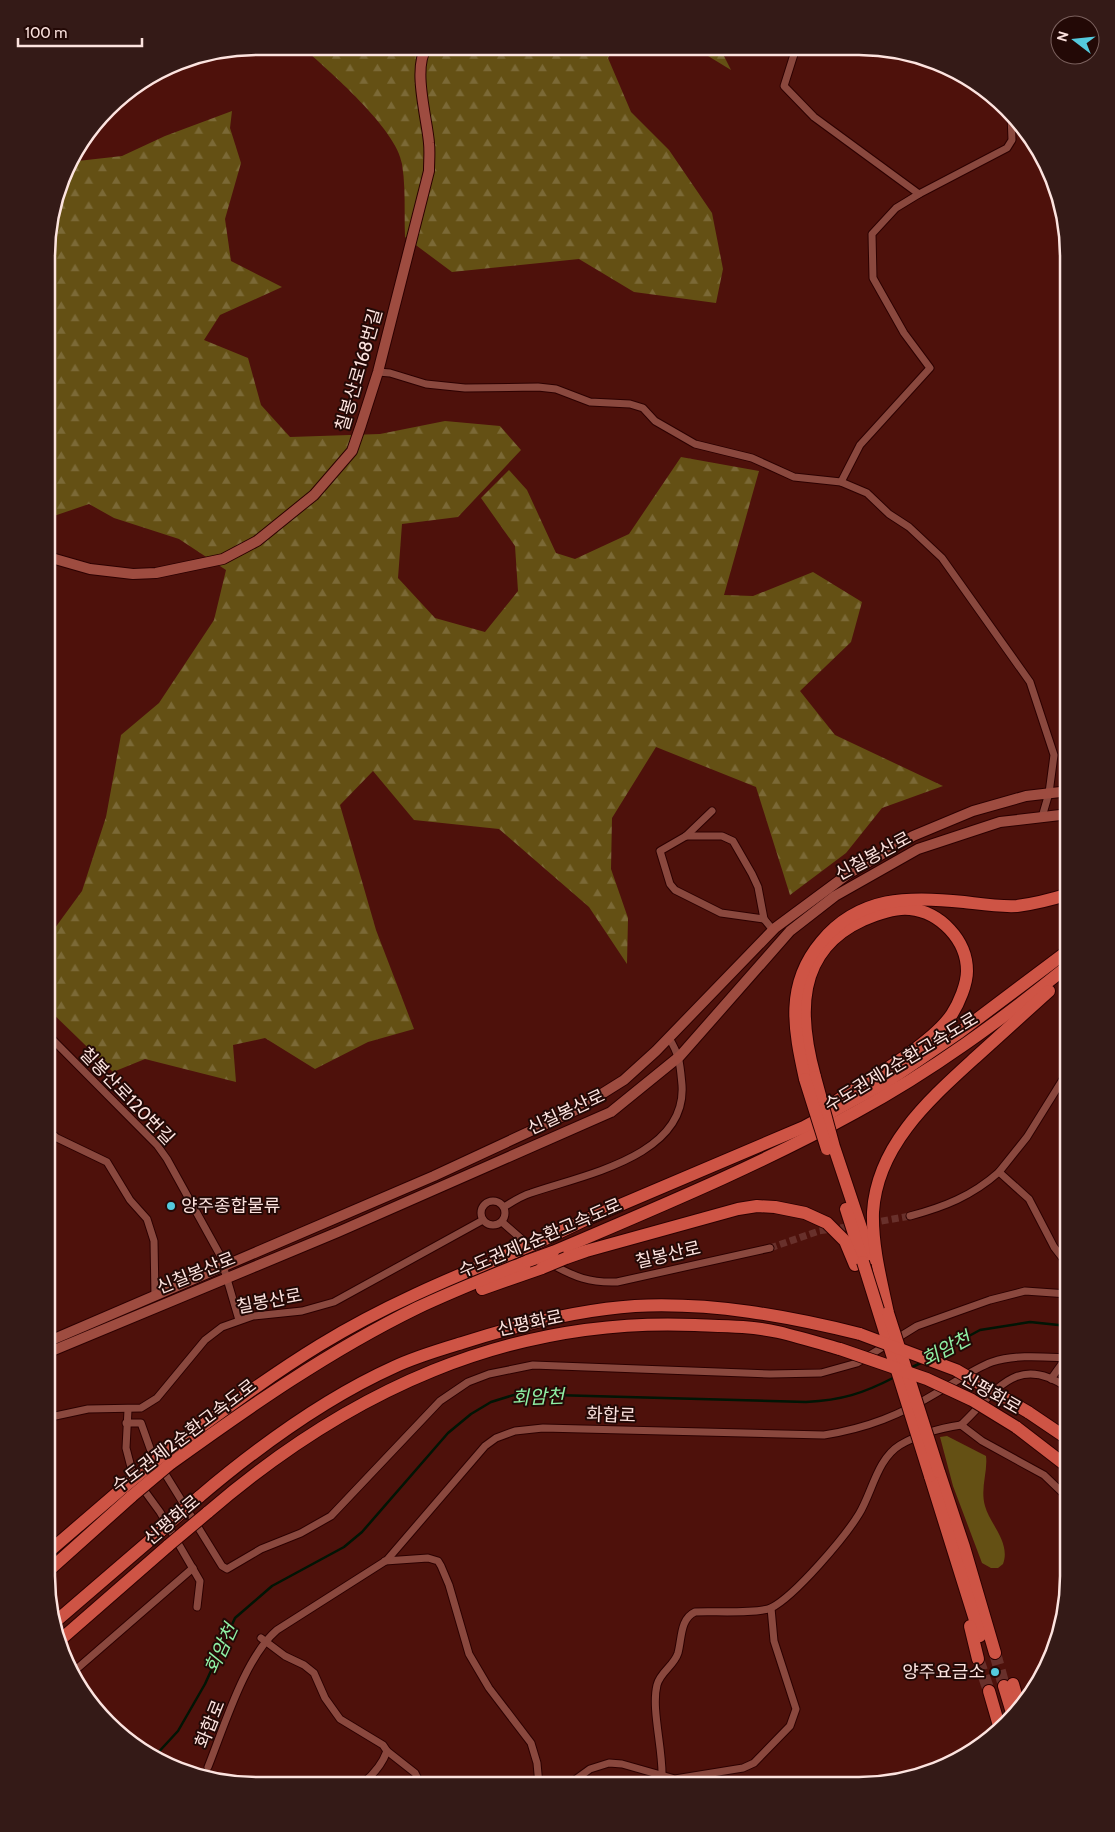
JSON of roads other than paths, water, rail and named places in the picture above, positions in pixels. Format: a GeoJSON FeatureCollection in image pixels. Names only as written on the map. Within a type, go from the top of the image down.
{"type":"FeatureCollection","features":[{"type":"Feature","properties":{"kind":"highway"},"geometry":{"type":"LineString","coordinates":[[417,1308],[542,1268],[586,1251],[757,1206],[790,1208],[827,1223],[866,1261],[888,1313],[934,1474],[947,1528],[991,1656],[964,1547],[934,1474],[890,1349],[866,1261],[810,1078],[795,1036],[795,1004],[799,982],[805,965],[814,950],[840,924],[873,904],[893,901],[941,900],[1017,906],[1060,896]]}},
{"type":"Feature","properties":{"kind":"highway"},"geometry":{"type":"LineString","coordinates":[[774,1140],[926,1041],[952,1014],[960,998],[967,972],[965,958],[958,939],[942,922],[917,910],[901,909],[889,911],[852,925],[827,946],[810,976],[805,998],[806,1042],[810,1078]]}},
{"type":"Feature","properties":{"kind":"highway","name":"수도권제2순환고속도로"},"geometry":{"type":"LineString","coordinates":[[55,1547],[268,1378],[322,1344],[424,1288],[539,1242],[585,1220],[804,1127],[885,1083],[960,1032],[1060,956]]}},
{"type":"Feature","properties":{"kind":"highway","name":"수도권제2순환고속도로"},"geometry":{"type":"LineString","coordinates":[[167,1458],[267,1394],[417,1308],[724,1179],[858,1112],[984,1033],[1060,972]]}},
{"type":"Feature","properties":{"kind":"highway"},"geometry":{"type":"LineString","coordinates":[[866,1261],[876,1189],[882,1172],[912,1118],[949,1081],[1060,982]]}},
{"type":"Feature","properties":{"kind":"highway","name":"신평화로"},"geometry":{"type":"LineString","coordinates":[[60,1619],[241,1462],[288,1429],[355,1387],[394,1366],[498,1332],[549,1319],[606,1309],[638,1306],[704,1308],[765,1314],[860,1334],[956,1370],[1028,1412],[1060,1434]]}},
{"type":"Feature","properties":{"kind":"highway","name":"신평화로"},"geometry":{"type":"LineString","coordinates":[[65,1636],[246,1479],[285,1450],[358,1404],[460,1359],[508,1344],[607,1327],[671,1324],[726,1325],[777,1332],[840,1349],[928,1379],[972,1400],[1016,1427],[1060,1461]]}},
{"type":"Feature","properties":{"kind":"highway","name":"수도권제2순환고속도로"},"geometry":{"type":"LineString","coordinates":[[55,1565],[128,1491]]}},
{"type":"Feature","properties":{"kind":"highway"},"geometry":{"type":"LineString","coordinates":[[1001,1687],[1015,1703]]}},
{"type":"Feature","properties":{"kind":"highway"},"geometry":{"type":"LineString","coordinates":[[1001,1687],[1010,1709]]}},
{"type":"Feature","properties":{"kind":"highway"},"geometry":{"type":"LineString","coordinates":[[1001,1687],[1005,1714]]}},
{"type":"Feature","properties":{"kind":"highway"},"geometry":{"type":"LineString","coordinates":[[1000,1719],[1001,1687]]}},
{"type":"Feature","properties":{"kind":"street","name":"칠봉산로168번길"},"geometry":{"type":"LineString","coordinates":[[55,558],[90,569],[133,574],[156,573],[222,559],[257,541],[314,495],[352,451],[378,372],[429,170],[430,145],[421,89],[422,55]]}},
{"type":"Feature","properties":{"kind":"street"},"geometry":{"type":"LineString","coordinates":[[794,55],[784,86],[814,118],[919,194]]}},
{"type":"Feature","properties":{"kind":"street"},"geometry":{"type":"LineString","coordinates":[[841,482],[860,445],[930,368],[904,333],[873,278],[872,234],[896,208],[1006,148],[1012,140],[1011,125]]}},
{"type":"Feature","properties":{"kind":"street"},"geometry":{"type":"LineString","coordinates":[[378,372],[390,373],[426,384],[465,388],[538,387],[556,389],[590,402],[630,404],[643,408],[655,420],[695,444],[752,458],[794,477],[841,482],[867,492],[889,514],[910,527],[942,558],[1030,682],[1054,755],[1049,794],[1042,817]]}},
{"type":"Feature","properties":{"kind":"street","name":"신칠봉산로"},"geometry":{"type":"LineString","coordinates":[[55,1338],[434,1176],[576,1110],[624,1080],[668,1038],[773,930],[848,874],[913,836],[973,811],[1026,796],[1060,792]]}},
{"type":"Feature","properties":{"kind":"street"},"geometry":{"type":"LineString","coordinates":[[712,811],[686,836],[660,851],[672,887],[721,912],[764,919]]}},
{"type":"Feature","properties":{"kind":"street","name":"신칠봉산로"},"geometry":{"type":"LineString","coordinates":[[55,1349],[338,1232],[611,1112],[680,1056],[790,931],[835,896],[918,849],[1000,822],[1060,815]]}},
{"type":"Feature","properties":{"kind":"street"},"geometry":{"type":"LineString","coordinates":[[686,836],[722,836],[733,841],[758,887],[764,919],[773,930]]}},
{"type":"Feature","properties":{"kind":"street"},"geometry":{"type":"LineString","coordinates":[[504,1207],[528,1194],[596,1173],[625,1160],[662,1136],[673,1124],[681,1104],[680,1056],[668,1038]]}},
{"type":"Feature","properties":{"kind":"street","name":"칠봉산로120번길"},"geometry":{"type":"LineString","coordinates":[[55,1042],[157,1145],[220,1255],[239,1320]]}},
{"type":"Feature","properties":{"kind":"street"},"geometry":{"type":"LineString","coordinates":[[910,1216],[941,1208],[961,1200],[999,1172],[1028,1137],[1060,1084]]}},
{"type":"Feature","properties":{"kind":"street","name":"신칠봉산로"},"geometry":{"type":"LineString","coordinates":[[55,1136],[107,1162],[130,1200],[147,1219],[154,1242],[155,1296]]}},
{"type":"Feature","properties":{"kind":"street"},"geometry":{"type":"LineString","coordinates":[[999,1172],[1029,1199],[1054,1247],[1060,1254]]}},
{"type":"Feature","properties":{"kind":"street"},"geometry":{"type":"LineString","coordinates":[[494,1201],[504,1207],[505,1215],[502,1222],[490,1225],[483,1220],[481,1212],[486,1203],[494,1201]]}},
{"type":"Feature","properties":{"kind":"street","name":"칠봉산로"},"geometry":{"type":"LineString","coordinates":[[55,1416],[88,1409],[128,1410],[141,1408],[151,1403],[205,1340],[222,1327],[239,1320],[262,1315],[302,1311],[334,1302],[483,1220]]}},
{"type":"Feature","properties":{"kind":"street","name":"칠봉산로"},"geometry":{"type":"LineString","coordinates":[[502,1222],[546,1261],[572,1276],[594,1283],[617,1282],[770,1248]]}},
{"type":"Feature","properties":{"kind":"street"},"geometry":{"type":"LineString","coordinates":[[126,1423],[141,1423],[156,1459],[222,1566],[228,1569],[261,1549],[301,1533],[331,1516],[440,1401],[468,1382],[488,1374],[532,1365],[787,1375],[821,1373],[857,1363],[918,1326],[990,1300],[1025,1291],[1060,1293]]}},
{"type":"Feature","properties":{"kind":"street","name":"화합로"},"geometry":{"type":"LineString","coordinates":[[208,1767],[263,1639],[385,1561],[475,1455],[496,1438],[515,1432],[543,1428],[824,1435],[856,1430],[895,1416],[978,1368],[993,1362],[1012,1358],[1060,1358]]}},
{"type":"Feature","properties":{"kind":"street"},"geometry":{"type":"LineString","coordinates":[[1052,1379],[1060,1368]]}},
{"type":"Feature","properties":{"kind":"street"},"geometry":{"type":"LineString","coordinates":[[579,1777],[590,1769],[609,1763],[622,1764],[662,1777],[663,1755],[656,1699],[657,1683],[676,1659],[686,1618],[695,1612],[762,1610],[771,1608],[803,1582],[835,1546],[860,1513],[883,1464],[899,1445],[944,1428],[961,1425],[1010,1378],[1027,1374],[1052,1379],[1060,1384]]}},
{"type":"Feature","properties":{"kind":"street"},"geometry":{"type":"LineString","coordinates":[[128,1410],[126,1448],[133,1475],[160,1512],[200,1581],[196,1607]]}},
{"type":"Feature","properties":{"kind":"street"},"geometry":{"type":"LineString","coordinates":[[961,1425],[982,1441],[1044,1475],[1060,1490]]}},
{"type":"Feature","properties":{"kind":"street"},"geometry":{"type":"LineString","coordinates":[[385,1561],[428,1558],[438,1561],[449,1585],[469,1654],[489,1688],[531,1743],[537,1763],[538,1777]]}},
{"type":"Feature","properties":{"kind":"street"},"geometry":{"type":"LineString","coordinates":[[78,1669],[193,1568]]}},
{"type":"Feature","properties":{"kind":"street"},"geometry":{"type":"LineString","coordinates":[[692,1777],[743,1768],[754,1763],[790,1726],[795,1712],[795,1703],[774,1641],[771,1608]]}},
{"type":"Feature","properties":{"kind":"street"},"geometry":{"type":"LineString","coordinates":[[263,1639],[314,1673],[325,1698],[340,1719],[362,1734],[379,1742],[417,1777]]}},
{"type":"Feature","properties":{"kind":"street"},"geometry":{"type":"LineString","coordinates":[[370,1777],[375,1773],[387,1751]]}},
{"type":"Feature","properties":{"kind":"waterway","name":"회암천"},"geometry":{"type":"LineString","coordinates":[[932,1356],[980,1330],[1030,1322],[1060,1325]]}},
{"type":"Feature","properties":{"kind":"waterway","name":"회암천"},"geometry":{"type":"LineString","coordinates":[[910,1368],[921,1363]]}},
{"type":"Feature","properties":{"kind":"waterway","name":"회암천"},"geometry":{"type":"LineString","coordinates":[[159,1752],[178,1731],[205,1684],[235,1618],[272,1586],[344,1547],[362,1532],[448,1433],[471,1414],[491,1402],[517,1394],[806,1402],[830,1400],[852,1395],[895,1377]]}},
{"type":"Feature","properties":{"kind":"tunnel"},"geometry":{"type":"LineString","coordinates":[[871,1223],[910,1216]]}},
{"type":"Feature","properties":{"kind":"tunnel"},"geometry":{"type":"LineString","coordinates":[[770,1248],[819,1231],[853,1226]]}},
{"type":"Feature","properties":{"kind":"tunnel"},"geometry":{"type":"LineString","coordinates":[[995,1653],[1004,1686]]}},
{"type":"Feature","properties":{"kind":"tunnel"},"geometry":{"type":"LineString","coordinates":[[978,1659],[989,1691]]}},
{"type":"Feature","properties":{"kind":"place","name":"양주종합물류"},"geometry":{"type":"Point","coordinates":[171,1206]}},
{"type":"Feature","properties":{"kind":"place","name":"양주요금소"},"geometry":{"type":"Point","coordinates":[995,1672]}}]}
